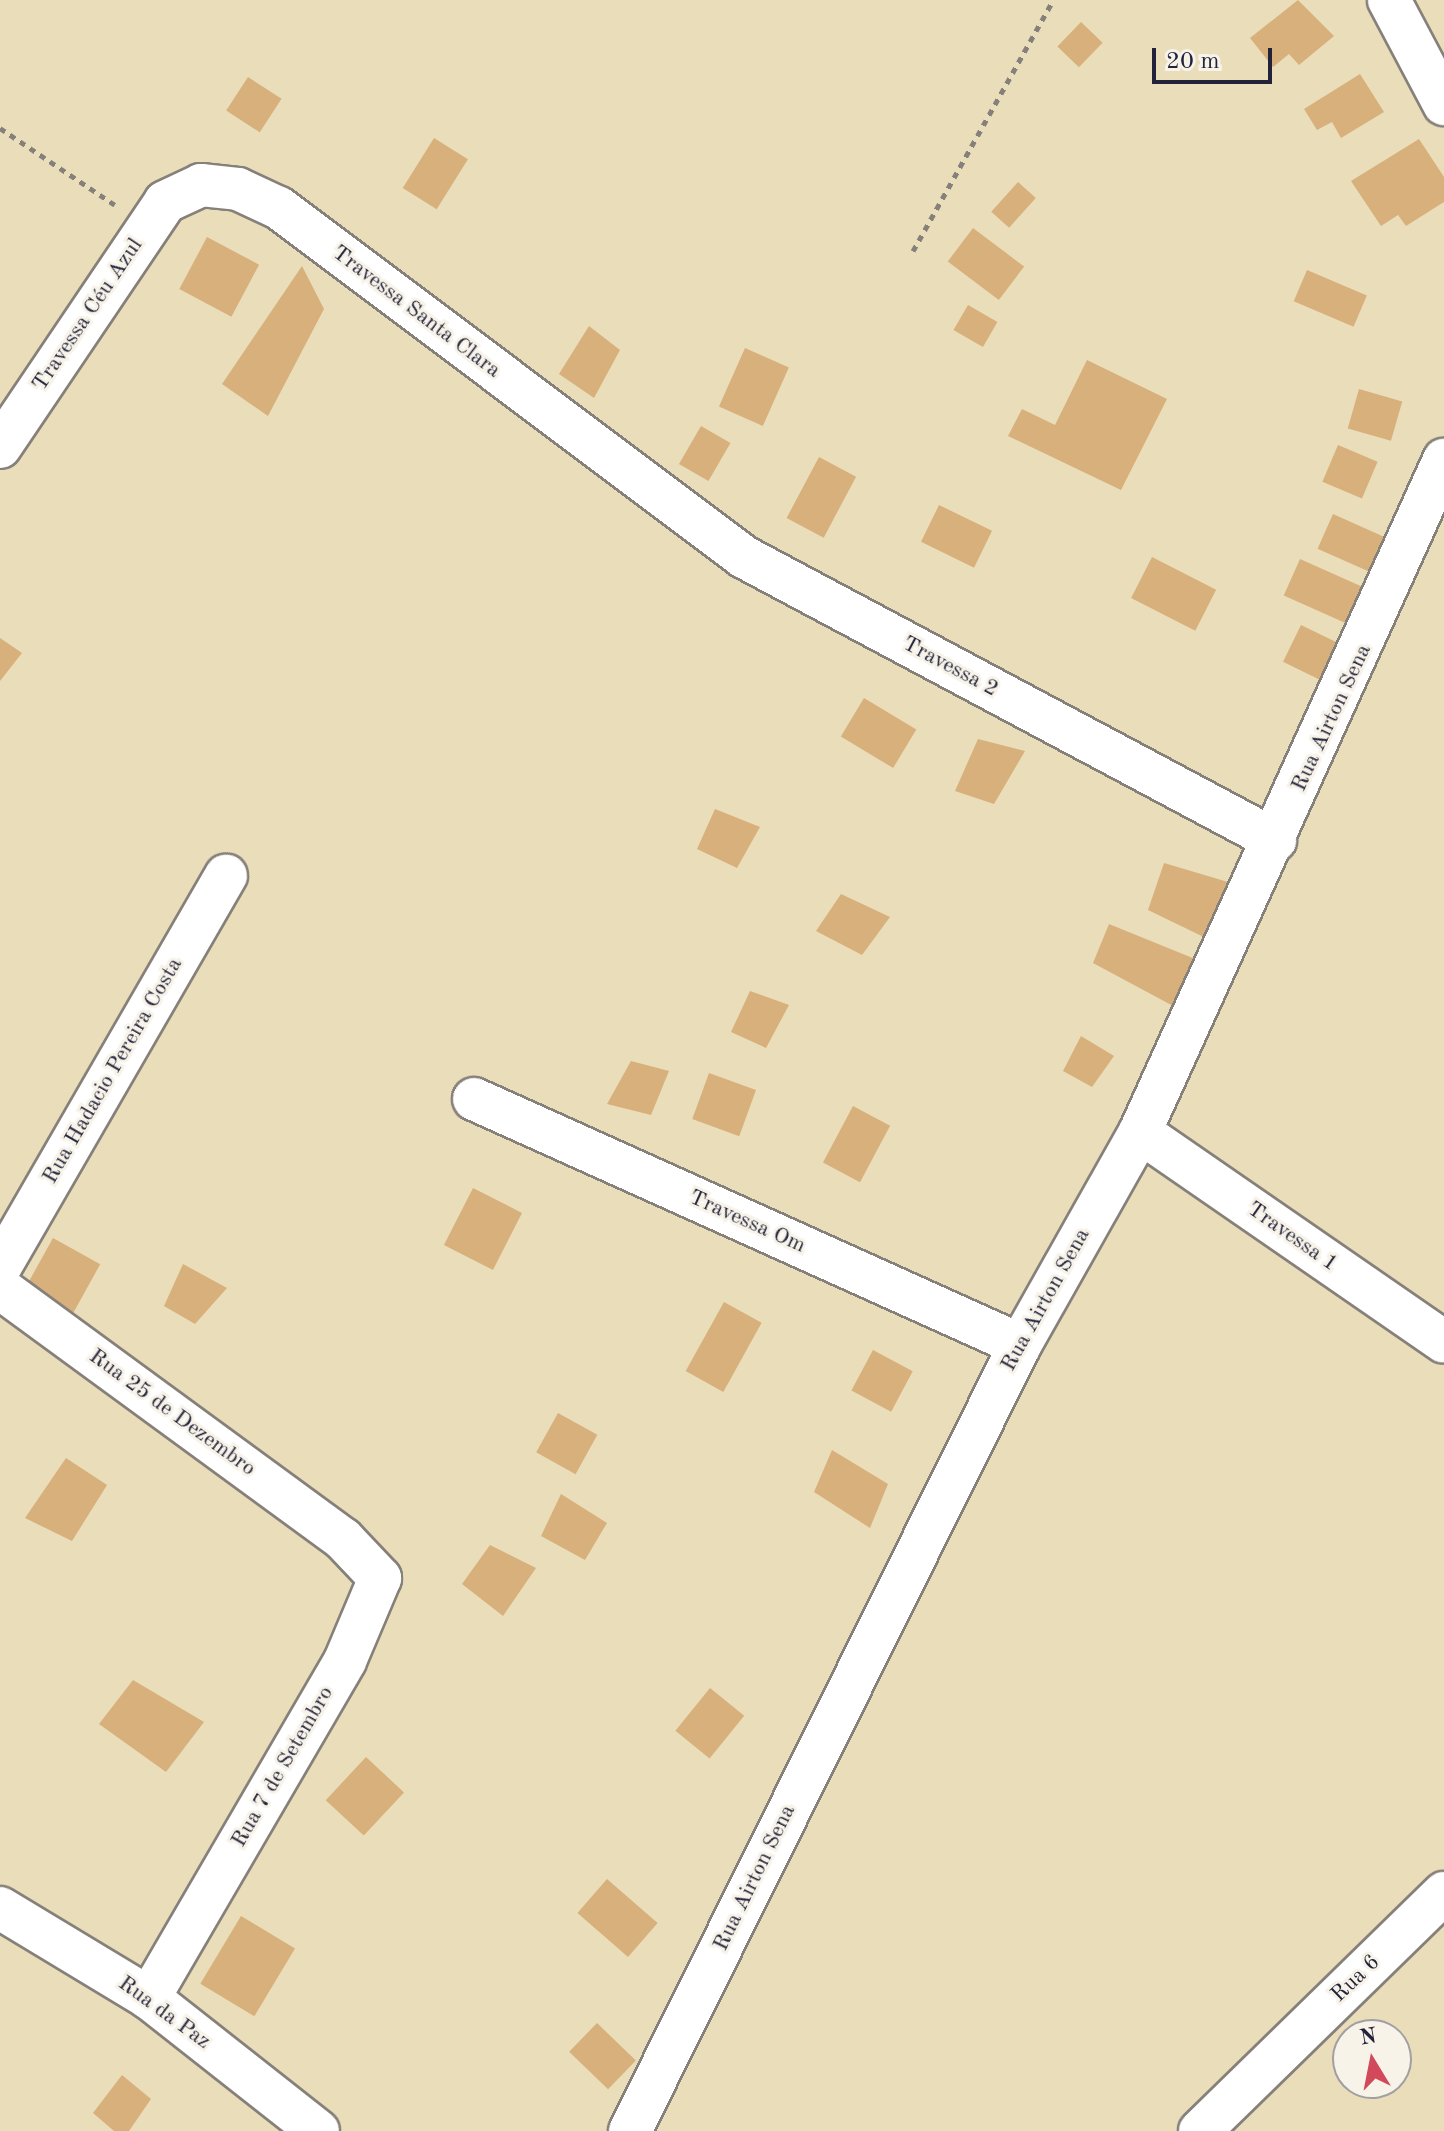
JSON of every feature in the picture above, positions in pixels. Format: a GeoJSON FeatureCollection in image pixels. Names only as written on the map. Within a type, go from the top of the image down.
{"type":"FeatureCollection","features":[{"type":"Feature","properties":{"kind":"street"},"geometry":{"type":"LineString","coordinates":[[1389,0],[1444,104]]}},
{"type":"Feature","properties":{"kind":"street","name":"Travessa Céu Azul"},"geometry":{"type":"LineString","coordinates":[[0,447],[148,227],[181,188]]}},
{"type":"Feature","properties":{"kind":"street","name":"Travessa Santa Clara"},"geometry":{"type":"LineString","coordinates":[[181,188],[238,189],[279,208],[635,478]]}},
{"type":"Feature","properties":{"kind":"street","name":"Rua Airton Sena"},"geometry":{"type":"LineString","coordinates":[[630,2131],[1020,1345],[1140,1132],[1275,840],[1444,460]]}},
{"type":"Feature","properties":{"kind":"street","name":"Travessa 2"},"geometry":{"type":"LineString","coordinates":[[635,478],[744,557],[1275,840]]}},
{"type":"Feature","properties":{"kind":"street","name":"Rua Hadacio Pereira Costa"},"geometry":{"type":"LineString","coordinates":[[0,1267],[226,876]]}},
{"type":"Feature","properties":{"kind":"street","name":"Travessa Om"},"geometry":{"type":"LineString","coordinates":[[474,1099],[1020,1345]]}},
{"type":"Feature","properties":{"kind":"street","name":"Travessa 1"},"geometry":{"type":"LineString","coordinates":[[1140,1132],[1444,1342]]}},
{"type":"Feature","properties":{"kind":"street","name":"Rua 25 de Dezembro"},"geometry":{"type":"LineString","coordinates":[[0,1288],[343,1539]]}},
{"type":"Feature","properties":{"kind":"street","name":"Rua 7 de Setembro"},"geometry":{"type":"LineString","coordinates":[[149,1998],[376,1597],[378,1574],[343,1539]]}},
{"type":"Feature","properties":{"kind":"street","name":"Rua 6"},"geometry":{"type":"LineString","coordinates":[[1200,2131],[1444,1893]]}},
{"type":"Feature","properties":{"kind":"street","name":"Rua da Paz"},"geometry":{"type":"LineString","coordinates":[[0,1908],[149,1998],[318,2131]]}},
{"type":"Feature","properties":{"kind":"path"},"geometry":{"type":"LineString","coordinates":[[913,251],[1053,0]]}},
{"type":"Feature","properties":{"kind":"path"},"geometry":{"type":"LineString","coordinates":[[0,128],[148,227]]}},
{"type":"Feature","properties":{"kind":"building"},"geometry":{"type":"Polygon","coordinates":[[[1298,0],[1334,36],[1299,65],[1289,54],[1273,67],[1250,38],[1298,0]]]}},
{"type":"Feature","properties":{"kind":"building"},"geometry":{"type":"Polygon","coordinates":[[[1081,22],[1103,43],[1079,67],[1057,46],[1081,22]]]}},
{"type":"Feature","properties":{"kind":"building"},"geometry":{"type":"Polygon","coordinates":[[[1360,74],[1384,112],[1341,138],[1332,122],[1317,130],[1304,109],[1360,74]]]}},
{"type":"Feature","properties":{"kind":"building"},"geometry":{"type":"Polygon","coordinates":[[[248,77],[282,99],[260,132],[226,111],[248,77]]]}},
{"type":"Feature","properties":{"kind":"building"},"geometry":{"type":"Polygon","coordinates":[[[434,138],[468,159],[437,209],[403,188],[434,138]]]}},
{"type":"Feature","properties":{"kind":"building"},"geometry":{"type":"Polygon","coordinates":[[[1419,139],[1444,177],[1444,202],[1406,226],[1398,215],[1381,226],[1351,181],[1419,139]]]}},
{"type":"Feature","properties":{"kind":"building"},"geometry":{"type":"Polygon","coordinates":[[[1018,182],[1036,198],[1009,228],[991,212],[1018,182]]]}},
{"type":"Feature","properties":{"kind":"building"},"geometry":{"type":"Polygon","coordinates":[[[973,228],[1024,267],[999,300],[948,262],[973,228]]]}},
{"type":"Feature","properties":{"kind":"building"},"geometry":{"type":"Polygon","coordinates":[[[207,237],[259,265],[231,317],[179,289],[207,237]]]}},
{"type":"Feature","properties":{"kind":"building"},"geometry":{"type":"Polygon","coordinates":[[[302,266],[324,309],[268,416],[222,384],[302,266]]]}},
{"type":"Feature","properties":{"kind":"building"},"geometry":{"type":"Polygon","coordinates":[[[1307,270],[1367,295],[1354,327],[1294,301],[1307,270]]]}},
{"type":"Feature","properties":{"kind":"building"},"geometry":{"type":"Polygon","coordinates":[[[968,305],[997,322],[983,347],[954,330],[968,305]]]}},
{"type":"Feature","properties":{"kind":"building"},"geometry":{"type":"Polygon","coordinates":[[[589,326],[620,350],[594,398],[559,374],[589,326]]]}},
{"type":"Feature","properties":{"kind":"building"},"geometry":{"type":"Polygon","coordinates":[[[745,348],[789,368],[763,426],[719,406],[745,348]]]}},
{"type":"Feature","properties":{"kind":"building"},"geometry":{"type":"Polygon","coordinates":[[[1087,360],[1167,399],[1121,490],[1008,436],[1022,409],[1055,425],[1087,360]]]}},
{"type":"Feature","properties":{"kind":"building"},"geometry":{"type":"Polygon","coordinates":[[[1359,389],[1402,401],[1391,441],[1348,428],[1359,389]]]}},
{"type":"Feature","properties":{"kind":"building"},"geometry":{"type":"Polygon","coordinates":[[[701,426],[730,443],[708,481],[679,464],[701,426]]]}},
{"type":"Feature","properties":{"kind":"building"},"geometry":{"type":"Polygon","coordinates":[[[1338,445],[1378,462],[1362,499],[1322,482],[1338,445]]]}},
{"type":"Feature","properties":{"kind":"building"},"geometry":{"type":"Polygon","coordinates":[[[819,457],[856,477],[824,538],[787,518],[819,457]]]}},
{"type":"Feature","properties":{"kind":"building"},"geometry":{"type":"Polygon","coordinates":[[[939,505],[992,531],[974,568],[921,542],[939,505]]]}},
{"type":"Feature","properties":{"kind":"building"},"geometry":{"type":"Polygon","coordinates":[[[1333,514],[1398,543],[1382,578],[1318,549],[1333,514]]]}},
{"type":"Feature","properties":{"kind":"building"},"geometry":{"type":"Polygon","coordinates":[[[1152,557],[1216,590],[1195,631],[1131,598],[1152,557]]]}},
{"type":"Feature","properties":{"kind":"building"},"geometry":{"type":"Polygon","coordinates":[[[1300,559],[1379,594],[1362,631],[1284,596],[1300,559]]]}},
{"type":"Feature","properties":{"kind":"building"},"geometry":{"type":"Polygon","coordinates":[[[1301,625],[1354,651],[1336,688],[1283,662],[1301,625]]]}},
{"type":"Feature","properties":{"kind":"building"},"geometry":{"type":"Polygon","coordinates":[[[0,638],[22,653],[0,681],[0,638]]]}},
{"type":"Feature","properties":{"kind":"building"},"geometry":{"type":"Polygon","coordinates":[[[864,698],[916,729],[893,768],[841,737],[864,698]]]}},
{"type":"Feature","properties":{"kind":"building"},"geometry":{"type":"Polygon","coordinates":[[[978,739],[1025,751],[994,804],[955,791],[978,739]]]}},
{"type":"Feature","properties":{"kind":"building"},"geometry":{"type":"Polygon","coordinates":[[[715,809],[760,827],[737,868],[697,849],[715,809]]]}},
{"type":"Feature","properties":{"kind":"building"},"geometry":{"type":"Polygon","coordinates":[[[1164,863],[1238,885],[1212,941],[1148,910],[1164,863]]]}},
{"type":"Feature","properties":{"kind":"building"},"geometry":{"type":"Polygon","coordinates":[[[841,894],[890,917],[862,955],[816,931],[841,894]]]}},
{"type":"Feature","properties":{"kind":"building"},"geometry":{"type":"Polygon","coordinates":[[[1109,924],[1200,961],[1175,1007],[1093,963],[1109,924]]]}},
{"type":"Feature","properties":{"kind":"building"},"geometry":{"type":"Polygon","coordinates":[[[750,991],[789,1005],[766,1048],[731,1032],[750,991]]]}},
{"type":"Feature","properties":{"kind":"building"},"geometry":{"type":"Polygon","coordinates":[[[1081,1036],[1114,1056],[1092,1087],[1063,1071],[1081,1036]]]}},
{"type":"Feature","properties":{"kind":"building"},"geometry":{"type":"Polygon","coordinates":[[[631,1061],[669,1071],[651,1115],[607,1104],[631,1061]]]}},
{"type":"Feature","properties":{"kind":"building"},"geometry":{"type":"Polygon","coordinates":[[[709,1073],[756,1090],[739,1136],[692,1119],[709,1073]]]}},
{"type":"Feature","properties":{"kind":"building"},"geometry":{"type":"Polygon","coordinates":[[[853,1106],[890,1126],[860,1182],[823,1163],[853,1106]]]}},
{"type":"Feature","properties":{"kind":"building"},"geometry":{"type":"Polygon","coordinates":[[[473,1188],[522,1213],[493,1270],[444,1245],[473,1188]]]}},
{"type":"Feature","properties":{"kind":"building"},"geometry":{"type":"Polygon","coordinates":[[[53,1238],[100,1264],[70,1318],[23,1292],[53,1238]]]}},
{"type":"Feature","properties":{"kind":"building"},"geometry":{"type":"Polygon","coordinates":[[[183,1264],[227,1288],[195,1324],[164,1306],[183,1264]]]}},
{"type":"Feature","properties":{"kind":"building"},"geometry":{"type":"Polygon","coordinates":[[[724,1302],[762,1323],[723,1392],[686,1371],[724,1302]]]}},
{"type":"Feature","properties":{"kind":"building"},"geometry":{"type":"Polygon","coordinates":[[[873,1350],[913,1371],[891,1412],[851,1391],[873,1350]]]}},
{"type":"Feature","properties":{"kind":"building"},"geometry":{"type":"Polygon","coordinates":[[[558,1413],[597,1435],[576,1474],[536,1452],[558,1413]]]}},
{"type":"Feature","properties":{"kind":"building"},"geometry":{"type":"Polygon","coordinates":[[[832,1450],[888,1484],[870,1528],[814,1492],[832,1450]]]}},
{"type":"Feature","properties":{"kind":"building"},"geometry":{"type":"Polygon","coordinates":[[[66,1458],[107,1485],[72,1541],[25,1518],[66,1458]]]}},
{"type":"Feature","properties":{"kind":"building"},"geometry":{"type":"Polygon","coordinates":[[[561,1494],[607,1523],[585,1560],[541,1536],[561,1494]]]}},
{"type":"Feature","properties":{"kind":"building"},"geometry":{"type":"Polygon","coordinates":[[[490,1545],[536,1568],[503,1616],[462,1584],[490,1545]]]}},
{"type":"Feature","properties":{"kind":"building"},"geometry":{"type":"Polygon","coordinates":[[[133,1680],[204,1722],[166,1772],[99,1724],[133,1680]]]}},
{"type":"Feature","properties":{"kind":"building"},"geometry":{"type":"Polygon","coordinates":[[[710,1688],[744,1716],[710,1758],[675,1731],[710,1688]]]}},
{"type":"Feature","properties":{"kind":"building"},"geometry":{"type":"Polygon","coordinates":[[[366,1757],[404,1792],[364,1836],[326,1800],[366,1757]]]}},
{"type":"Feature","properties":{"kind":"building"},"geometry":{"type":"Polygon","coordinates":[[[607,1879],[658,1923],[628,1957],[577,1913],[607,1879]]]}},
{"type":"Feature","properties":{"kind":"building"},"geometry":{"type":"Polygon","coordinates":[[[241,1916],[295,1948],[254,2016],[200,1984],[241,1916]]]}},
{"type":"Feature","properties":{"kind":"building"},"geometry":{"type":"Polygon","coordinates":[[[597,2023],[636,2061],[608,2089],[569,2052],[597,2023]]]}},
{"type":"Feature","properties":{"kind":"building"},"geometry":{"type":"Polygon","coordinates":[[[122,2075],[151,2099],[129,2131],[114,2131],[93,2113],[122,2075]]]}}]}
